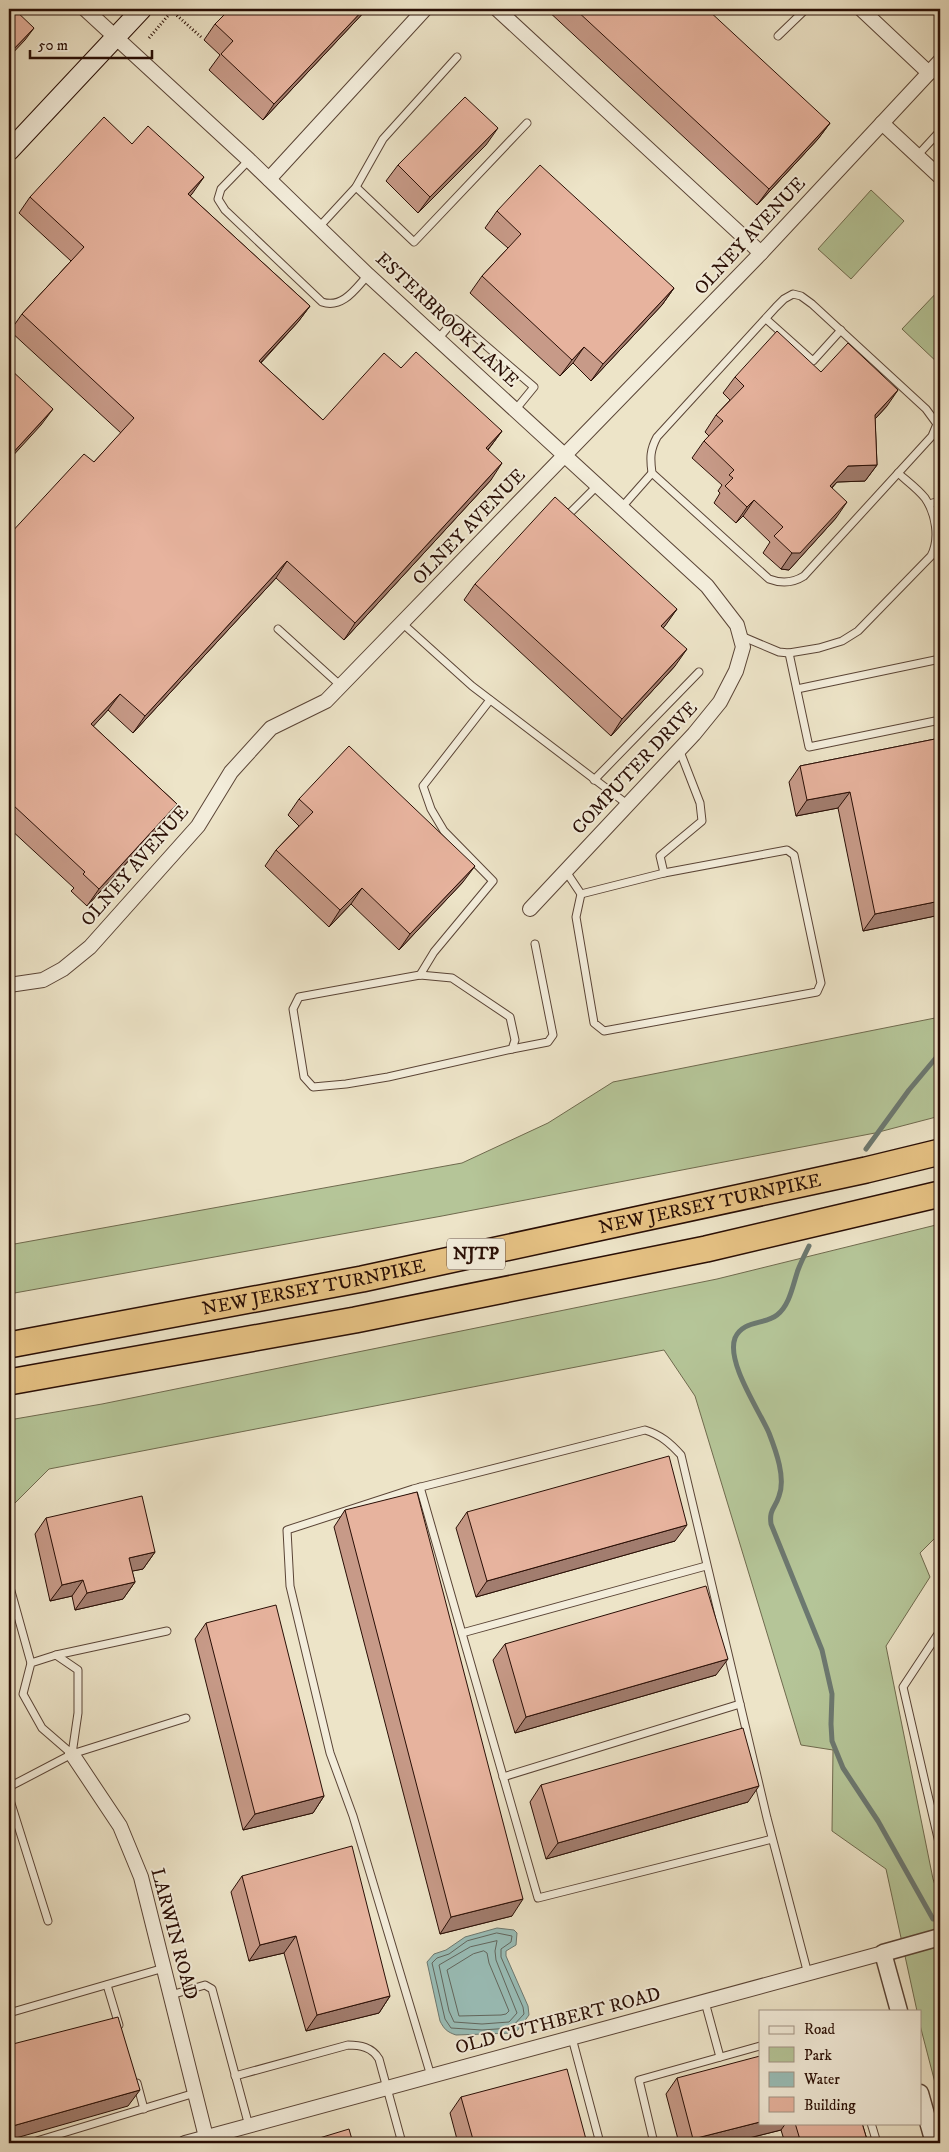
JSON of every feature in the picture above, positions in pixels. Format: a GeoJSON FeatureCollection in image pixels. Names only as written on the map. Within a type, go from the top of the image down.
{"type":"FeatureCollection","features":[{"type":"Feature","properties":{"kind":"highway","name":"NEW JERSEY TURNPIKE"},"geometry":{"type":"LineString","coordinates":[[9,1346],[362,1279],[940,1152]]}},
{"type":"Feature","properties":{"kind":"highway","name":"NEW JERSEY TURNPIKE"},"geometry":{"type":"LineString","coordinates":[[9,1382],[394,1312],[706,1249],[940,1194]]}},
{"type":"Feature","properties":{"kind":"main road"},"geometry":{"type":"LineString","coordinates":[[9,151],[142,9]]}},
{"type":"Feature","properties":{"kind":"street","name":"ESTERBROOK LANE"},"geometry":{"type":"LineString","coordinates":[[85,9],[320,226],[368,275],[707,586],[737,625],[741,637]]}},
{"type":"Feature","properties":{"kind":"street"},"geometry":{"type":"LineString","coordinates":[[269,179],[425,9]]}},
{"type":"Feature","properties":{"kind":"street"},"geometry":{"type":"LineString","coordinates":[[497,9],[761,253]]}},
{"type":"Feature","properties":{"kind":"street"},"geometry":{"type":"LineString","coordinates":[[861,9],[929,73]]}},
{"type":"Feature","properties":{"kind":"street","name":"OLNEY AVENUE"},"geometry":{"type":"LineString","coordinates":[[9,985],[43,980],[63,969],[90,947],[198,826],[231,772],[271,728],[326,701],[761,253],[940,60]]}},
{"type":"Feature","properties":{"kind":"street"},"geometry":{"type":"LineString","coordinates":[[882,123],[940,178]]}},
{"type":"Feature","properties":{"kind":"street","name":"COMPUTER DRIVE"},"geometry":{"type":"LineString","coordinates":[[530,909],[679,749],[720,702],[736,671],[743,646],[741,637]]}},
{"type":"Feature","properties":{"kind":"street","name":"LARWIN ROAD"},"geometry":{"type":"LineString","coordinates":[[72,1754],[120,1826],[141,1877],[205,2140]]}},
{"type":"Feature","properties":{"kind":"street","name":"OLD CUTHBERT ROAD"},"geometry":{"type":"LineString","coordinates":[[185,2143],[205,2140],[249,2126],[940,1937]]}},
{"type":"Feature","properties":{"kind":"street"},"geometry":{"type":"LineString","coordinates":[[883,1953],[899,2010]]}},
{"type":"Feature","properties":{"kind":"street"},"geometry":{"type":"LineString","coordinates":[[922,2100],[934,2143]]}},
{"type":"Feature","properties":{"kind":"lane"},"geometry":{"type":"LineString","coordinates":[[778,36],[806,9]]}},
{"type":"Feature","properties":{"kind":"lane"},"geometry":{"type":"LineString","coordinates":[[320,226],[356,187],[383,139],[457,57]]}},
{"type":"Feature","properties":{"kind":"lane"},"geometry":{"type":"LineString","coordinates":[[356,187],[414,242],[527,123]]}},
{"type":"Feature","properties":{"kind":"lane"},"geometry":{"type":"LineString","coordinates":[[917,156],[940,131]]}},
{"type":"Feature","properties":{"kind":"lane"},"geometry":{"type":"LineString","coordinates":[[249,160],[222,190],[218,199],[232,217],[322,302],[329,305],[346,299],[368,275]]}},
{"type":"Feature","properties":{"kind":"lane"},"geometry":{"type":"LineString","coordinates":[[793,294],[802,296],[841,330],[926,409],[937,424],[932,436],[804,576],[789,583],[776,582],[769,580],[652,473],[651,449],[657,437],[784,299],[793,294]]}},
{"type":"Feature","properties":{"kind":"lane"},"geometry":{"type":"LineString","coordinates":[[766,318],[813,361],[841,330]]}},
{"type":"Feature","properties":{"kind":"lane"},"geometry":{"type":"LineString","coordinates":[[438,338],[455,319],[534,387],[516,409]]}},
{"type":"Feature","properties":{"kind":"lane"},"geometry":{"type":"LineString","coordinates":[[622,507],[652,473]]}},
{"type":"Feature","properties":{"kind":"lane"},"geometry":{"type":"LineString","coordinates":[[741,637],[780,652],[789,653],[819,648],[834,643],[858,631],[930,556],[938,542],[929,504],[924,496],[898,473]]}},
{"type":"Feature","properties":{"kind":"lane"},"geometry":{"type":"LineString","coordinates":[[565,519],[598,485]]}},
{"type":"Feature","properties":{"kind":"lane"},"geometry":{"type":"LineString","coordinates":[[929,504],[940,502]]}},
{"type":"Feature","properties":{"kind":"lane"},"geometry":{"type":"LineString","coordinates":[[402,623],[472,686],[627,804]]}},
{"type":"Feature","properties":{"kind":"lane"},"geometry":{"type":"LineString","coordinates":[[278,629],[341,686]]}},
{"type":"Feature","properties":{"kind":"lane"},"geometry":{"type":"LineString","coordinates":[[789,653],[809,747],[940,720]]}},
{"type":"Feature","properties":{"kind":"lane"},"geometry":{"type":"LineString","coordinates":[[797,689],[940,659]]}},
{"type":"Feature","properties":{"kind":"lane"},"geometry":{"type":"LineString","coordinates":[[594,780],[699,672]]}},
{"type":"Feature","properties":{"kind":"lane"},"geometry":{"type":"LineString","coordinates":[[420,975],[434,952],[493,881],[444,831],[430,809],[423,786],[490,700]]}},
{"type":"Feature","properties":{"kind":"lane"},"geometry":{"type":"LineString","coordinates":[[664,873],[660,856],[702,821],[700,803],[679,749]]}},
{"type":"Feature","properties":{"kind":"lane"},"geometry":{"type":"LineString","coordinates":[[565,870],[580,894],[576,917],[594,1023],[604,1031],[817,992],[821,983],[794,855],[787,850],[664,873],[580,894]]}},
{"type":"Feature","properties":{"kind":"lane"},"geometry":{"type":"LineString","coordinates":[[512,1049],[515,1040],[510,1017],[452,978],[420,975],[299,997],[293,1009],[304,1077],[313,1087],[388,1077],[548,1042],[553,1035],[535,944]]}},
{"type":"Feature","properties":{"kind":"lane"},"geometry":{"type":"LineString","coordinates":[[431,2076],[353,1816],[330,1753],[290,1586],[287,1530],[420,1487],[645,1430],[657,1434],[668,1441],[680,1455],[772,1839],[808,1974]]}},
{"type":"Feature","properties":{"kind":"lane"},"geometry":{"type":"LineString","coordinates":[[420,1487],[538,1898],[772,1839]]}},
{"type":"Feature","properties":{"kind":"lane"},"geometry":{"type":"LineString","coordinates":[[462,1633],[706,1566]]}},
{"type":"Feature","properties":{"kind":"lane"},"geometry":{"type":"LineString","coordinates":[[9,1584],[31,1663],[23,1694],[42,1728],[72,1754]]}},
{"type":"Feature","properties":{"kind":"lane"},"geometry":{"type":"LineString","coordinates":[[31,1663],[167,1631]]}},
{"type":"Feature","properties":{"kind":"lane"},"geometry":{"type":"LineString","coordinates":[[940,1631],[903,1687],[940,1847]]}},
{"type":"Feature","properties":{"kind":"lane"},"geometry":{"type":"LineString","coordinates":[[56,1656],[78,1670],[78,1713],[72,1754]]}},
{"type":"Feature","properties":{"kind":"lane"},"geometry":{"type":"LineString","coordinates":[[503,1777],[740,1704]]}},
{"type":"Feature","properties":{"kind":"lane"},"geometry":{"type":"LineString","coordinates":[[9,1787],[72,1754],[186,1718]]}},
{"type":"Feature","properties":{"kind":"lane"},"geometry":{"type":"LineString","coordinates":[[9,1797],[48,1921]]}},
{"type":"Feature","properties":{"kind":"lane"},"geometry":{"type":"LineString","coordinates":[[9,2013],[164,1968]]}},
{"type":"Feature","properties":{"kind":"lane"},"geometry":{"type":"LineString","coordinates":[[107,1985],[121,2032]]}},
{"type":"Feature","properties":{"kind":"lane"},"geometry":{"type":"LineString","coordinates":[[171,1995],[205,1985],[212,1989],[249,2126]]}},
{"type":"Feature","properties":{"kind":"lane"},"geometry":{"type":"LineString","coordinates":[[705,2002],[720,2057]]}},
{"type":"Feature","properties":{"kind":"lane"},"geometry":{"type":"LineString","coordinates":[[572,2038],[600,2143]]}},
{"type":"Feature","properties":{"kind":"lane"},"geometry":{"type":"LineString","coordinates":[[236,2076],[348,2045],[357,2045],[376,2054],[402,2143]]}},
{"type":"Feature","properties":{"kind":"lane"},"geometry":{"type":"LineString","coordinates":[[654,2143],[639,2080],[759,2046]]}},
{"type":"Feature","properties":{"kind":"lane"},"geometry":{"type":"LineString","coordinates":[[133,2070],[144,2109]]}},
{"type":"Feature","properties":{"kind":"lane"},"geometry":{"type":"LineString","coordinates":[[30,2143],[195,2093]]}},
{"type":"Feature","properties":{"kind":"lane"},"geometry":{"type":"LineString","coordinates":[[871,2124],[877,2143]]}},
{"type":"Feature","properties":{"kind":"path"},"geometry":{"type":"LineString","coordinates":[[149,38],[172,11],[201,38]]}},
{"type":"Feature","properties":{"kind":"green space"},"geometry":{"type":"Polygon","coordinates":[[[871,190],[904,221],[851,279],[818,249],[871,190]]]}},
{"type":"Feature","properties":{"kind":"green space"},"geometry":{"type":"Polygon","coordinates":[[[940,289],[940,365],[902,329],[940,289]]]}},
{"type":"Feature","properties":{"kind":"green space"},"geometry":{"type":"Polygon","coordinates":[[[940,1017],[940,1116],[875,1133],[442,1216],[9,1294],[9,1245],[462,1163],[548,1123],[613,1082],[940,1017]]]}},
{"type":"Feature","properties":{"kind":"green space"},"geometry":{"type":"Polygon","coordinates":[[[940,1224],[940,1533],[920,1553],[930,1577],[886,1646],[933,1879],[940,1900],[940,2102],[922,2033],[922,2010],[917,2010],[886,1869],[832,1831],[833,1750],[801,1745],[695,1396],[664,1350],[49,1469],[9,1509],[9,1420],[102,1404],[717,1279],[940,1224]]]}},
{"type":"Feature","properties":{"kind":"water"},"geometry":{"type":"Polygon","coordinates":[[[497,1928],[514,1930],[517,1933],[516,1945],[506,1951],[506,1956],[528,2006],[529,2015],[517,2031],[513,2033],[453,2034],[446,2030],[440,2021],[427,1962],[434,1954],[446,1950],[465,1937],[497,1928]]]}},
{"type":"Feature","properties":{"kind":"building"},"geometry":{"type":"Polygon","coordinates":[[[9,9],[14,9],[34,28],[9,54],[9,9]]]}},
{"type":"Feature","properties":{"kind":"building"},"geometry":{"type":"Polygon","coordinates":[[[230,9],[364,9],[274,104],[221,54],[233,41],[215,24],[230,9]]]}},
{"type":"Feature","properties":{"kind":"building"},"geometry":{"type":"Polygon","coordinates":[[[575,9],[707,9],[830,123],[769,189],[575,9]]]}},
{"type":"Feature","properties":{"kind":"building"},"geometry":{"type":"Polygon","coordinates":[[[465,97],[498,128],[430,197],[398,165],[465,97]]]}},
{"type":"Feature","properties":{"kind":"building"},"geometry":{"type":"Polygon","coordinates":[[[104,117],[132,144],[148,126],[204,177],[188,194],[310,306],[259,361],[323,420],[384,353],[401,368],[416,352],[502,431],[486,448],[502,463],[355,623],[287,561],[145,716],[120,694],[91,724],[177,804],[99,889],[83,874],[85,872],[13,805],[9,810],[9,535],[84,454],[94,462],[134,418],[22,314],[84,247],[30,197],[104,117]]]}},
{"type":"Feature","properties":{"kind":"building"},"geometry":{"type":"Polygon","coordinates":[[[540,165],[674,288],[603,364],[584,347],[572,360],[482,276],[521,234],[497,211],[540,165]]]}},
{"type":"Feature","properties":{"kind":"building"},"geometry":{"type":"Polygon","coordinates":[[[777,331],[821,372],[848,343],[898,390],[875,415],[877,465],[848,466],[830,486],[847,502],[800,553],[792,553],[774,536],[783,527],[754,500],[747,507],[725,486],[733,478],[729,475],[734,470],[704,441],[723,421],[716,415],[744,386],[735,377],[777,331]]]}},
{"type":"Feature","properties":{"kind":"building"},"geometry":{"type":"Polygon","coordinates":[[[9,368],[53,409],[9,457],[9,368]]]}},
{"type":"Feature","properties":{"kind":"building"},"geometry":{"type":"Polygon","coordinates":[[[555,497],[677,609],[661,626],[687,649],[622,719],[475,584],[555,497]]]}},
{"type":"Feature","properties":{"kind":"building"},"geometry":{"type":"Polygon","coordinates":[[[940,738],[940,901],[875,914],[850,792],[807,800],[800,766],[940,738]]]}},
{"type":"Feature","properties":{"kind":"building"},"geometry":{"type":"Polygon","coordinates":[[[349,746],[475,866],[410,934],[362,888],[340,910],[276,850],[313,812],[299,799],[349,746]]]}},
{"type":"Feature","properties":{"kind":"building"},"geometry":{"type":"Polygon","coordinates":[[[669,1456],[687,1525],[487,1581],[467,1512],[669,1456]]]}},
{"type":"Feature","properties":{"kind":"building"},"geometry":{"type":"Polygon","coordinates":[[[417,1492],[523,1899],[451,1917],[345,1510],[417,1492]]]}},
{"type":"Feature","properties":{"kind":"building"},"geometry":{"type":"Polygon","coordinates":[[[142,1496],[155,1552],[129,1558],[135,1582],[87,1593],[83,1580],[62,1585],[46,1518],[142,1496]]]}},
{"type":"Feature","properties":{"kind":"building"},"geometry":{"type":"Polygon","coordinates":[[[706,1586],[728,1659],[526,1717],[505,1644],[706,1586]]]}},
{"type":"Feature","properties":{"kind":"building"},"geometry":{"type":"Polygon","coordinates":[[[276,1605],[324,1796],[255,1814],[206,1623],[276,1605]]]}},
{"type":"Feature","properties":{"kind":"building"},"geometry":{"type":"Polygon","coordinates":[[[743,1728],[759,1786],[558,1843],[541,1785],[743,1728]]]}},
{"type":"Feature","properties":{"kind":"building"},"geometry":{"type":"Polygon","coordinates":[[[352,1846],[390,1996],[317,2015],[296,1936],[260,1945],[242,1876],[352,1846]]]}},
{"type":"Feature","properties":{"kind":"building"},"geometry":{"type":"Polygon","coordinates":[[[118,2017],[140,2090],[9,2127],[9,2045],[118,2017]]]}},
{"type":"Feature","properties":{"kind":"building"},"geometry":{"type":"Polygon","coordinates":[[[759,2056],[759,2122],[693,2139],[677,2078],[759,2056]]]}},
{"type":"Feature","properties":{"kind":"building"},"geometry":{"type":"Polygon","coordinates":[[[567,2069],[587,2143],[474,2143],[461,2097],[567,2069]]]}},
{"type":"Feature","properties":{"kind":"building"},"geometry":{"type":"Polygon","coordinates":[[[795,2124],[862,2124],[868,2143],[801,2143],[795,2124]]]}},
{"type":"Feature","properties":{"kind":"building"},"geometry":{"type":"Polygon","coordinates":[[[349,2129],[353,2143],[303,2143],[349,2129]]]}},
{"type":"Feature","properties":{"kind":"waterway"},"geometry":{"type":"LineString","coordinates":[[866,1149],[909,1090],[940,1053]]}},
{"type":"Feature","properties":{"kind":"waterway"},"geometry":{"type":"LineString","coordinates":[[809,1246],[785,1306],[772,1318],[748,1325],[739,1332],[735,1338],[733,1348],[735,1360],[745,1386],[769,1433],[779,1464],[781,1489],[772,1512],[771,1524],[822,1650],[832,1694],[832,1741],[843,1768],[878,1821],[933,1919]]}}]}
